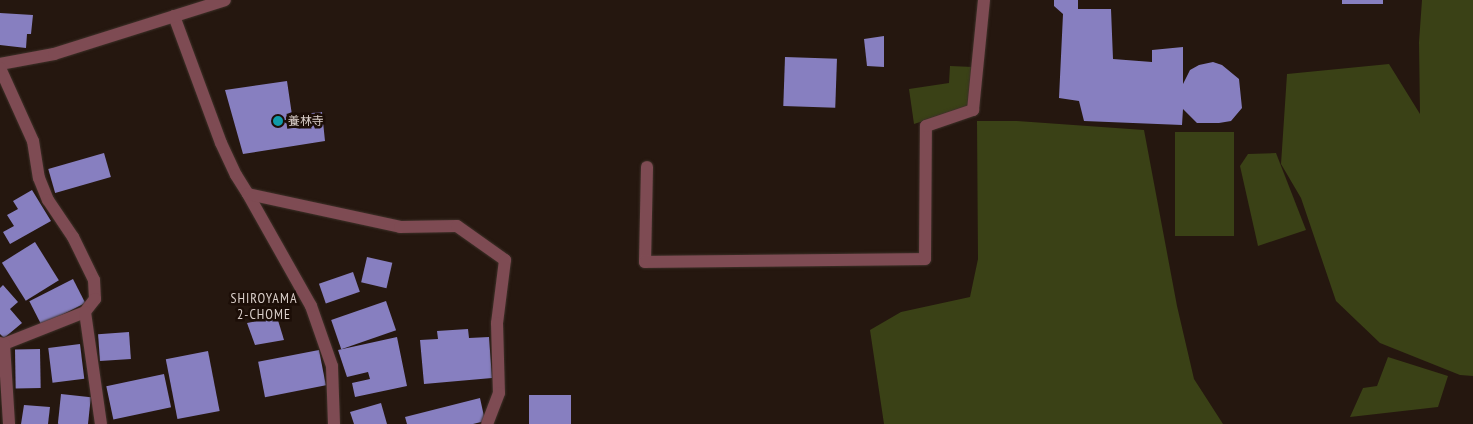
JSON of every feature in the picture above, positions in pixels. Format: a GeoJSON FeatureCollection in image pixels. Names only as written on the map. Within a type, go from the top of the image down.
{"type":"FeatureCollection","features":[{"type":"Feature","properties":{"kind":"street"},"geometry":{"type":"LineString","coordinates":[[0,64],[54,54],[167,14],[225,0]]}},
{"type":"Feature","properties":{"kind":"street"},"geometry":{"type":"LineString","coordinates":[[647,167],[645,262],[925,259],[926,126],[973,110],[984,0]]}},
{"type":"Feature","properties":{"kind":"street"},"geometry":{"type":"LineString","coordinates":[[167,14],[236,176],[312,306],[332,366],[334,424]]}},
{"type":"Feature","properties":{"kind":"street"},"geometry":{"type":"LineString","coordinates":[[0,68],[33,141],[39,178],[48,200],[73,237],[94,280],[95,299],[85,312],[2,344],[9,424]]}},
{"type":"Feature","properties":{"kind":"street"},"geometry":{"type":"LineString","coordinates":[[248,194],[400,227],[457,226],[505,260],[497,323],[500,373],[499,393],[487,424]]}},
{"type":"Feature","properties":{"kind":"street"},"geometry":{"type":"LineString","coordinates":[[85,312],[101,424]]}},
{"type":"Feature","properties":{"kind":"green space"},"geometry":{"type":"Polygon","coordinates":[[[1422,0],[1473,0],[1473,376],[1460,375],[1380,343],[1336,301],[1301,198],[1281,164],[1287,74],[1389,64],[1420,114],[1419,42],[1422,0]]]}},
{"type":"Feature","properties":{"kind":"green space"},"geometry":{"type":"Polygon","coordinates":[[[950,66],[973,67],[970,106],[914,124],[909,89],[949,83],[950,66]]]}},
{"type":"Feature","properties":{"kind":"green space"},"geometry":{"type":"Polygon","coordinates":[[[977,121],[1017,121],[1144,130],[1177,306],[1194,379],[1223,424],[884,424],[870,330],[901,312],[970,297],[978,259],[977,121]]]}},
{"type":"Feature","properties":{"kind":"green space"},"geometry":{"type":"Polygon","coordinates":[[[1175,132],[1234,132],[1234,236],[1175,236],[1175,132]]]}},
{"type":"Feature","properties":{"kind":"green space"},"geometry":{"type":"Polygon","coordinates":[[[1276,153],[1306,230],[1258,246],[1240,166],[1248,154],[1276,153]]]}},
{"type":"Feature","properties":{"kind":"green space"},"geometry":{"type":"Polygon","coordinates":[[[1388,357],[1448,376],[1438,407],[1350,417],[1363,388],[1377,386],[1388,357]]]}},
{"type":"Feature","properties":{"kind":"building"},"geometry":{"type":"Polygon","coordinates":[[[1054,0],[1078,0],[1078,9],[1111,9],[1113,59],[1152,62],[1152,50],[1183,47],[1183,84],[1190,70],[1199,65],[1213,62],[1222,65],[1239,79],[1242,108],[1231,121],[1219,123],[1197,123],[1183,109],[1182,125],[1084,121],[1079,101],[1059,98],[1063,14],[1054,6],[1054,0]]]}},
{"type":"Feature","properties":{"kind":"building"},"geometry":{"type":"Polygon","coordinates":[[[1342,0],[1383,0],[1383,4],[1342,4],[1342,0]]]}},
{"type":"Feature","properties":{"kind":"building"},"geometry":{"type":"Polygon","coordinates":[[[0,13],[33,15],[31,34],[27,34],[26,48],[0,45],[0,13]]]}},
{"type":"Feature","properties":{"kind":"building"},"geometry":{"type":"Polygon","coordinates":[[[884,36],[884,67],[867,66],[864,39],[884,36]]]}},
{"type":"Feature","properties":{"kind":"building"},"geometry":{"type":"Polygon","coordinates":[[[785,57],[837,59],[835,108],[783,106],[785,57]]]}},
{"type":"Feature","properties":{"kind":"building","name":"養林寺"},"geometry":{"type":"Polygon","coordinates":[[[287,81],[292,115],[322,112],[325,141],[243,154],[225,90],[287,81]]]}},
{"type":"Feature","properties":{"kind":"building"},"geometry":{"type":"Polygon","coordinates":[[[104,153],[111,177],[55,193],[48,169],[104,153]]]}},
{"type":"Feature","properties":{"kind":"building"},"geometry":{"type":"Polygon","coordinates":[[[32,190],[51,221],[10,244],[3,232],[14,226],[7,215],[18,209],[13,201],[32,190]]]}},
{"type":"Feature","properties":{"kind":"building"},"geometry":{"type":"Polygon","coordinates":[[[35,242],[59,280],[26,301],[2,263],[35,242]]]}},
{"type":"Feature","properties":{"kind":"building"},"geometry":{"type":"Polygon","coordinates":[[[367,257],[392,263],[386,288],[361,282],[367,257]]]}},
{"type":"Feature","properties":{"kind":"building"},"geometry":{"type":"Polygon","coordinates":[[[353,272],[360,292],[326,304],[319,284],[353,272]]]}},
{"type":"Feature","properties":{"kind":"building"},"geometry":{"type":"Polygon","coordinates":[[[73,279],[85,303],[42,325],[29,301],[73,279]]]}},
{"type":"Feature","properties":{"kind":"building"},"geometry":{"type":"Polygon","coordinates":[[[3,285],[18,302],[10,309],[22,323],[4,338],[0,334],[0,288],[3,285]]]}},
{"type":"Feature","properties":{"kind":"building"},"geometry":{"type":"Polygon","coordinates":[[[386,301],[396,330],[341,349],[331,320],[386,301]]]}},
{"type":"Feature","properties":{"kind":"building"},"geometry":{"type":"Polygon","coordinates":[[[277,317],[284,340],[255,345],[247,323],[277,317]]]}},
{"type":"Feature","properties":{"kind":"building"},"geometry":{"type":"Polygon","coordinates":[[[468,329],[469,338],[489,337],[492,378],[424,384],[420,340],[438,339],[437,331],[468,329]]]}},
{"type":"Feature","properties":{"kind":"building"},"geometry":{"type":"Polygon","coordinates":[[[129,332],[131,359],[100,361],[98,334],[129,332]]]}},
{"type":"Feature","properties":{"kind":"building"},"geometry":{"type":"Polygon","coordinates":[[[397,337],[407,386],[355,397],[352,383],[370,379],[368,372],[347,377],[338,350],[397,337]]]}},
{"type":"Feature","properties":{"kind":"building"},"geometry":{"type":"Polygon","coordinates":[[[80,344],[84,379],[53,383],[48,348],[80,344]]]}},
{"type":"Feature","properties":{"kind":"building"},"geometry":{"type":"Polygon","coordinates":[[[15,349],[40,349],[41,388],[16,388],[15,349]]]}},
{"type":"Feature","properties":{"kind":"building"},"geometry":{"type":"Polygon","coordinates":[[[319,350],[326,385],[265,397],[258,362],[319,350]]]}},
{"type":"Feature","properties":{"kind":"building"},"geometry":{"type":"Polygon","coordinates":[[[208,351],[220,411],[177,419],[166,359],[208,351]]]}},
{"type":"Feature","properties":{"kind":"building"},"geometry":{"type":"Polygon","coordinates":[[[164,374],[171,407],[113,420],[106,386],[164,374]]]}},
{"type":"Feature","properties":{"kind":"building"},"geometry":{"type":"Polygon","coordinates":[[[61,394],[91,397],[88,424],[58,424],[61,394]]]}},
{"type":"Feature","properties":{"kind":"building"},"geometry":{"type":"Polygon","coordinates":[[[529,395],[571,395],[571,424],[529,424],[529,395]]]}},
{"type":"Feature","properties":{"kind":"building"},"geometry":{"type":"Polygon","coordinates":[[[480,398],[485,421],[473,424],[407,424],[405,417],[480,398]]]}},
{"type":"Feature","properties":{"kind":"building"},"geometry":{"type":"Polygon","coordinates":[[[381,403],[387,424],[354,424],[350,412],[381,403]]]}},
{"type":"Feature","properties":{"kind":"building"},"geometry":{"type":"Polygon","coordinates":[[[24,405],[50,407],[48,424],[21,424],[24,405]]]}},
{"type":"Feature","properties":{"kind":"place","name":"養林寺"},"geometry":{"type":"Point","coordinates":[278,121]}},
{"type":"Feature","properties":{"kind":"district","name":"SHIROYAMA 2-CHOME"},"geometry":{"type":"Point","coordinates":[264,306]}}]}
